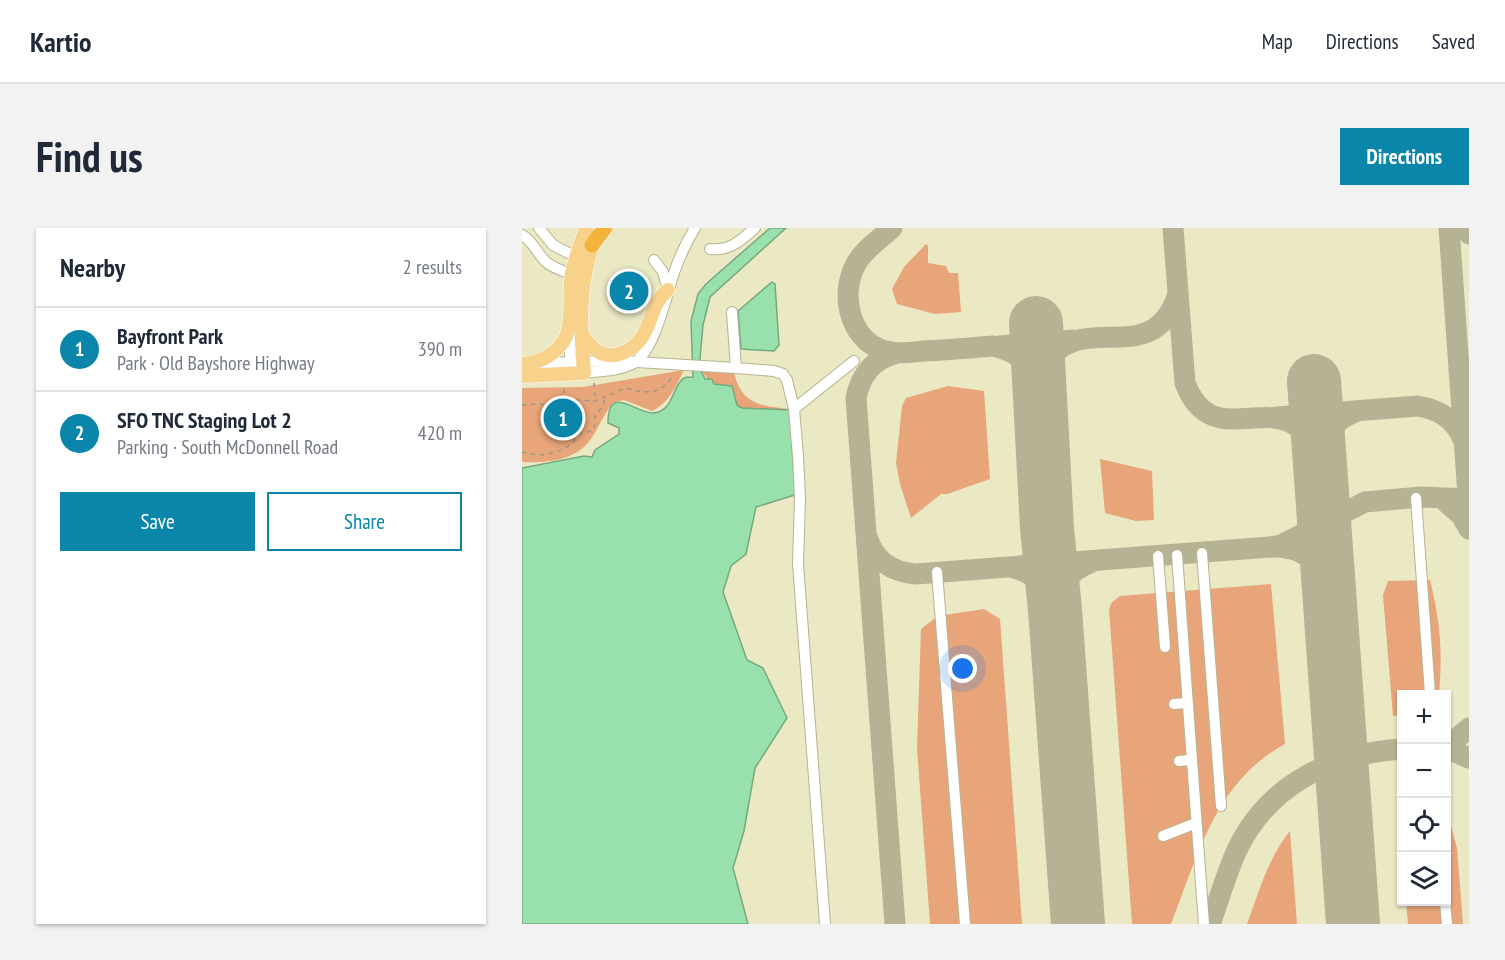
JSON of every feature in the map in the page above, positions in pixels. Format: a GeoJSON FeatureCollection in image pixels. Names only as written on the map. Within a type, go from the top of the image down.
{"type":"FeatureCollection","features":[{"type":"Feature","properties":{"kind":"highway"},"geometry":{"type":"LineString","coordinates":[[592,245],[605,228]]}},
{"type":"Feature","properties":{"kind":"main road"},"geometry":{"type":"LineString","coordinates":[[523,368],[552,354],[567,335],[570,325],[569,302],[582,267],[576,257],[586,228]]}},
{"type":"Feature","properties":{"kind":"main road"},"geometry":{"type":"LineString","coordinates":[[523,368],[577,373],[582,335],[577,278],[598,228]]}},
{"type":"Feature","properties":{"kind":"main road"},"geometry":{"type":"LineString","coordinates":[[582,335],[600,353],[607,355],[627,351],[642,337],[654,306],[668,290]]}},
{"type":"Feature","properties":{"kind":"street"},"geometry":{"type":"LineString","coordinates":[[539,228],[559,250],[576,257]]}},
{"type":"Feature","properties":{"kind":"street"},"geometry":{"type":"LineString","coordinates":[[635,362],[651,340],[676,268],[695,228]]}},
{"type":"Feature","properties":{"kind":"street"},"geometry":{"type":"LineString","coordinates":[[710,249],[720,250],[734,246],[755,228]]}},
{"type":"Feature","properties":{"kind":"street"},"geometry":{"type":"LineString","coordinates":[[522,236],[527,238],[544,260],[577,278]]}},
{"type":"Feature","properties":{"kind":"street"},"geometry":{"type":"LineString","coordinates":[[552,266],[559,250]]}},
{"type":"Feature","properties":{"kind":"street"},"geometry":{"type":"LineString","coordinates":[[668,290],[660,268],[650,259],[676,268]]}},
{"type":"Feature","properties":{"kind":"street"},"geometry":{"type":"LineString","coordinates":[[732,312],[736,368]]}},
{"type":"Feature","properties":{"kind":"street"},"geometry":{"type":"LineString","coordinates":[[570,325],[577,373],[623,367],[635,362],[774,370],[783,374],[787,380],[794,409],[800,498],[798,564],[825,924]]}},
{"type":"Feature","properties":{"kind":"street"},"geometry":{"type":"LineString","coordinates":[[794,409],[854,361]]}},
{"type":"Feature","properties":{"kind":"street"},"geometry":{"type":"LineString","coordinates":[[1416,498],[1430,690]]}},
{"type":"Feature","properties":{"kind":"street"},"geometry":{"type":"LineString","coordinates":[[1202,553],[1221,806]]}},
{"type":"Feature","properties":{"kind":"street"},"geometry":{"type":"LineString","coordinates":[[1177,555],[1204,924]]}},
{"type":"Feature","properties":{"kind":"street"},"geometry":{"type":"LineString","coordinates":[[1158,556],[1165,647]]}},
{"type":"Feature","properties":{"kind":"street"},"geometry":{"type":"LineString","coordinates":[[938,572],[965,924]]}},
{"type":"Feature","properties":{"kind":"street"},"geometry":{"type":"LineString","coordinates":[[1174,704],[1187,703]]}},
{"type":"Feature","properties":{"kind":"street"},"geometry":{"type":"LineString","coordinates":[[1179,760],[1192,760]]}},
{"type":"Feature","properties":{"kind":"street"},"geometry":{"type":"LineString","coordinates":[[1163,836],[1196,823]]}},
{"type":"Feature","properties":{"kind":"street"},"geometry":{"type":"LineString","coordinates":[[1445,906],[1447,924]]}},
{"type":"Feature","properties":{"kind":"path"},"geometry":{"type":"LineString","coordinates":[[522,405],[564,403],[573,400],[596,401],[626,388],[645,393],[658,391],[669,381],[673,370]]}},
{"type":"Feature","properties":{"kind":"path"},"geometry":{"type":"LineString","coordinates":[[577,373],[596,401]]}},
{"type":"Feature","properties":{"kind":"path"},"geometry":{"type":"LineString","coordinates":[[522,452],[538,455],[559,452],[573,443],[578,434],[577,423],[564,403],[577,373]]}},
{"type":"Feature","properties":{"kind":"path"},"geometry":{"type":"LineString","coordinates":[[578,434],[592,431],[597,411],[604,405],[604,397]]}},
{"type":"Feature","properties":{"kind":"shaded area"},"geometry":{"type":"Polygon","coordinates":[[[770,228],[786,228],[710,297],[703,325],[700,358],[701,371],[705,379],[712,379],[714,384],[732,386],[737,405],[742,408],[790,410],[795,495],[756,507],[746,554],[731,566],[723,592],[747,660],[763,668],[787,718],[755,768],[744,831],[733,868],[748,924],[522,924],[522,468],[584,456],[592,457],[595,450],[619,434],[619,428],[608,423],[609,411],[617,402],[653,413],[665,408],[680,381],[693,377],[691,321],[698,294],[706,284],[770,228]]]}},
{"type":"Feature","properties":{"kind":"shaded area"},"geometry":{"type":"Polygon","coordinates":[[[926,244],[928,263],[946,266],[949,273],[958,273],[961,312],[935,314],[897,304],[892,289],[904,267],[926,244]]]}},
{"type":"Feature","properties":{"kind":"shaded area"},"geometry":{"type":"Polygon","coordinates":[[[772,282],[775,284],[779,345],[774,351],[741,349],[738,311],[772,282]]]}},
{"type":"Feature","properties":{"kind":"shaded area"},"geometry":{"type":"Polygon","coordinates":[[[684,370],[675,388],[658,408],[652,411],[624,400],[614,402],[591,439],[577,452],[550,461],[522,462],[522,388],[583,387],[684,370]]]}},
{"type":"Feature","properties":{"kind":"shaded area"},"geometry":{"type":"Polygon","coordinates":[[[701,371],[734,372],[742,391],[754,402],[770,407],[790,409],[791,436],[740,413],[712,380],[701,371]]]}},
{"type":"Feature","properties":{"kind":"shaded area"},"geometry":{"type":"Polygon","coordinates":[[[948,386],[984,391],[990,479],[941,494],[911,518],[896,463],[902,406],[906,398],[948,386]]]}},
{"type":"Feature","properties":{"kind":"shaded area"},"geometry":{"type":"Polygon","coordinates":[[[1100,459],[1152,471],[1154,520],[1136,521],[1105,513],[1100,459]]]}},
{"type":"Feature","properties":{"kind":"shaded area"},"geometry":{"type":"Polygon","coordinates":[[[1430,580],[1440,637],[1441,664],[1439,690],[1397,690],[1397,716],[1393,716],[1383,595],[1388,581],[1430,580]]]}},
{"type":"Feature","properties":{"kind":"shaded area"},"geometry":{"type":"Polygon","coordinates":[[[1271,584],[1285,744],[1261,760],[1241,778],[1225,799],[1200,847],[1171,924],[1132,924],[1109,609],[1112,602],[1120,596],[1271,584]]]}},
{"type":"Feature","properties":{"kind":"shaded area"},"geometry":{"type":"Polygon","coordinates":[[[984,609],[1000,619],[1022,924],[930,924],[917,748],[921,629],[938,616],[984,609]]]}},
{"type":"Feature","properties":{"kind":"shaded area"},"geometry":{"type":"Polygon","coordinates":[[[1451,826],[1457,848],[1463,924],[1408,924],[1406,906],[1451,906],[1451,826]]]}},
{"type":"Feature","properties":{"kind":"shaded area"},"geometry":{"type":"Polygon","coordinates":[[[1290,831],[1297,924],[1247,924],[1270,864],[1290,831]]]}},
{"type":"Feature","properties":{"kind":"taxiway"},"geometry":{"type":"LineString","coordinates":[[892,228],[863,254],[851,277],[848,290],[852,318],[866,340],[877,348],[899,353],[993,346],[1010,352],[1022,360],[1039,387]]}},
{"type":"Feature","properties":{"kind":"taxiway"},"geometry":{"type":"LineString","coordinates":[[1173,228],[1185,383],[1198,406],[1215,416],[1233,419],[1272,418],[1290,422],[1306,436],[1319,463]]}},
{"type":"Feature","properties":{"kind":"taxiway"},"geometry":{"type":"LineString","coordinates":[[1449,228],[1469,509]]}},
{"type":"Feature","properties":{"kind":"taxiway"},"geometry":{"type":"LineString","coordinates":[[1465,228],[1469,234]]}},
{"type":"Feature","properties":{"kind":"taxiway"},"geometry":{"type":"LineString","coordinates":[[1039,387],[1049,360],[1066,345],[1083,339],[1137,335],[1153,329],[1167,316],[1178,294]]}},
{"type":"Feature","properties":{"kind":"taxiway"},"geometry":{"type":"LineString","coordinates":[[999,346],[1073,340]]}},
{"type":"Feature","properties":{"kind":"taxiway"},"geometry":{"type":"LineString","coordinates":[[895,924],[856,398],[861,382],[869,369],[881,359],[897,353]]}},
{"type":"Feature","properties":{"kind":"taxiway"},"geometry":{"type":"LineString","coordinates":[[1277,417],[1418,406],[1445,416],[1463,439]]}},
{"type":"Feature","properties":{"kind":"taxiway"},"geometry":{"type":"LineString","coordinates":[[1319,463],[1325,439],[1333,427],[1353,413]]}},
{"type":"Feature","properties":{"kind":"taxiway"},"geometry":{"type":"LineString","coordinates":[[867,537],[875,553],[885,564],[899,571],[916,574],[1270,547],[1281,545],[1365,502],[1421,497],[1469,499]]}},
{"type":"Feature","properties":{"kind":"taxiway"},"geometry":{"type":"LineString","coordinates":[[1447,503],[1461,515],[1469,529]]}},
{"type":"Feature","properties":{"kind":"taxiway"},"geometry":{"type":"LineString","coordinates":[[1328,592],[1329,540],[1331,530],[1343,513]]}},
{"type":"Feature","properties":{"kind":"taxiway"},"geometry":{"type":"LineString","coordinates":[[1271,547],[1291,549],[1306,556],[1318,568],[1326,586]]}},
{"type":"Feature","properties":{"kind":"taxiway"},"geometry":{"type":"LineString","coordinates":[[1055,610],[1066,581],[1082,566],[1090,563]]}},
{"type":"Feature","properties":{"kind":"taxiway"},"geometry":{"type":"LineString","coordinates":[[1014,568],[1029,574],[1040,583],[1055,610]]}},
{"type":"Feature","properties":{"kind":"taxiway"},"geometry":{"type":"LineString","coordinates":[[1451,741],[1469,728]]}},
{"type":"Feature","properties":{"kind":"taxiway"},"geometry":{"type":"LineString","coordinates":[[1210,924],[1237,850],[1250,827],[1266,807],[1284,791],[1327,766],[1351,757],[1397,750]]}},
{"type":"Feature","properties":{"kind":"taxiway"},"geometry":{"type":"LineString","coordinates":[[1451,750],[1469,758]]}},
{"type":"Feature","properties":{"kind":"runway"},"geometry":{"type":"LineString","coordinates":[[1036,323],[1047,528],[1078,924]]}},
{"type":"Feature","properties":{"kind":"runway"},"geometry":{"type":"LineString","coordinates":[[1314,381],[1353,924]]}},
{"type":"Feature","properties":{"kind":"place","name":"SFO TNC Staging Lot 2"},"geometry":{"type":"Point","coordinates":[629,291]}},
{"type":"Feature","properties":{"kind":"place","name":"Bayfront Park"},"geometry":{"type":"Point","coordinates":[563,418]}}]}
